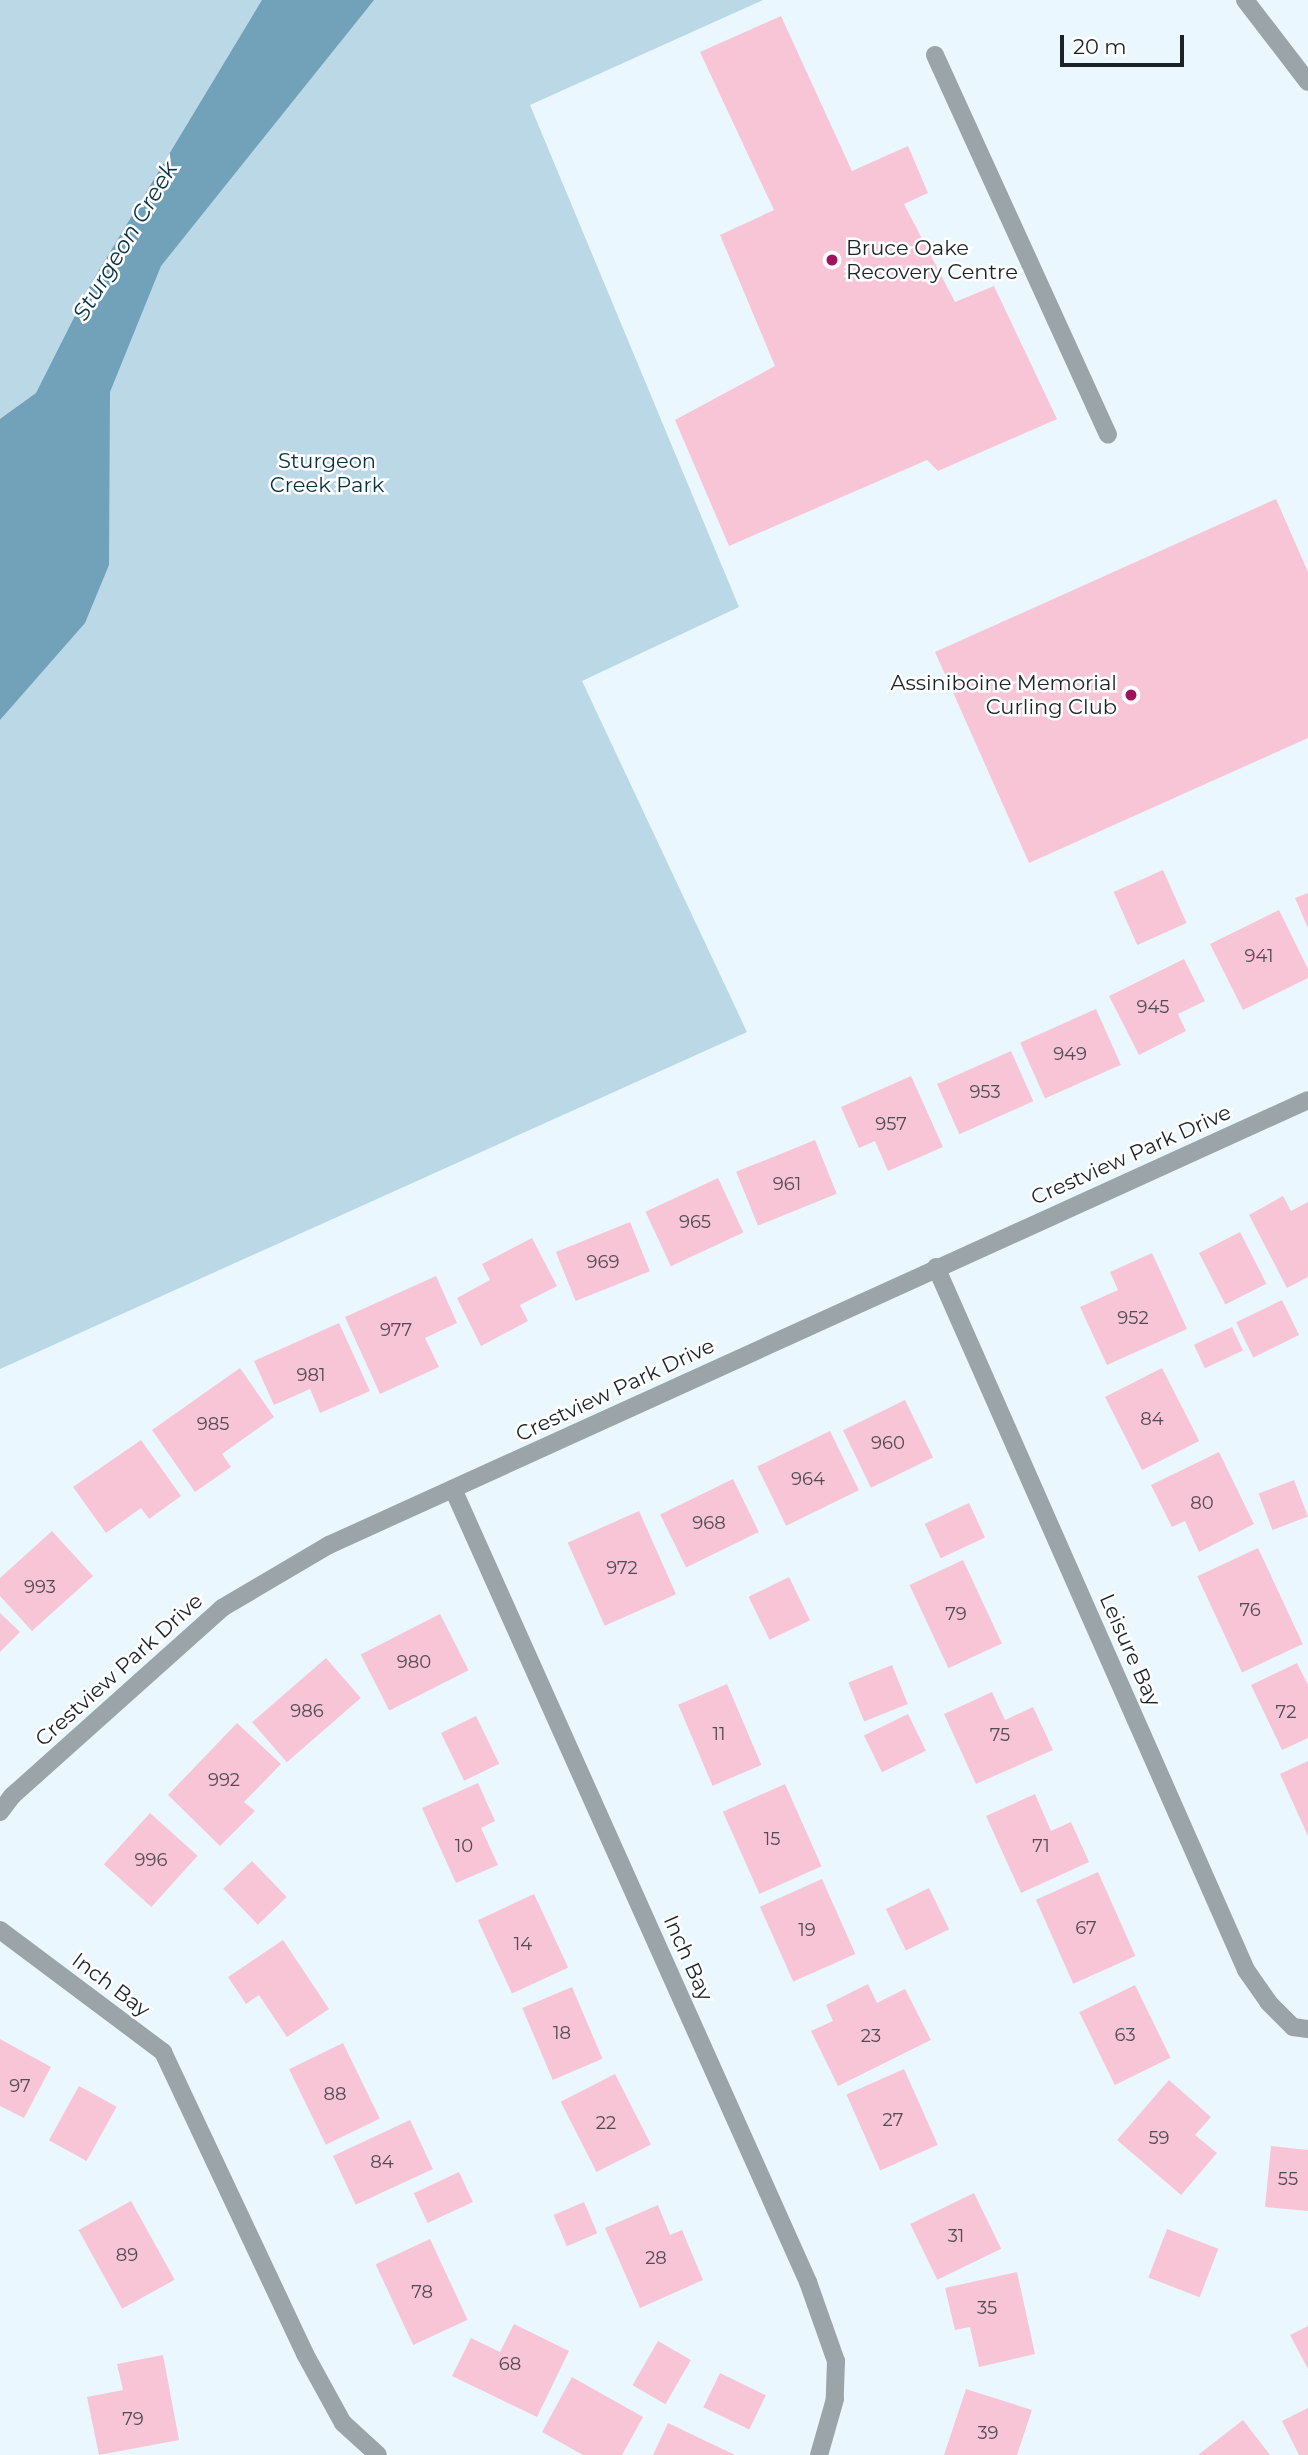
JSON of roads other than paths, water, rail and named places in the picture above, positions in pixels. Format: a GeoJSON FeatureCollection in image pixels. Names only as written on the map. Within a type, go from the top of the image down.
{"type":"FeatureCollection","features":[{"type":"Feature","properties":{"kind":"street"},"geometry":{"type":"LineString","coordinates":[[1245,0],[1308,82]]}},
{"type":"Feature","properties":{"kind":"street"},"geometry":{"type":"LineString","coordinates":[[935,55],[1108,434]]}},
{"type":"Feature","properties":{"kind":"street","name":"Crestview Park Drive"},"geometry":{"type":"LineString","coordinates":[[0,1812],[12,1796],[222,1608],[329,1545],[1308,1100]]}},
{"type":"Feature","properties":{"kind":"street","name":"Leisure Bay"},"geometry":{"type":"LineString","coordinates":[[936,1267],[1246,1970],[1293,2027],[1308,2029]]}},
{"type":"Feature","properties":{"kind":"street","name":"Inch Bay"},"geometry":{"type":"LineString","coordinates":[[453,1489],[808,2282],[836,2361],[835,2399],[818,2455]]}},
{"type":"Feature","properties":{"kind":"street","name":"Inch Bay"},"geometry":{"type":"LineString","coordinates":[[0,1930],[163,2053],[305,2354],[343,2423],[378,2455]]}},
{"type":"Feature","properties":{"kind":"water","name":"Sturgeon Creek"},"geometry":{"type":"Polygon","coordinates":[[[262,0],[374,0],[161,266],[110,392],[109,565],[85,623],[0,720],[0,419],[36,393],[92,282],[262,0]]]}},
{"type":"Feature","properties":{"kind":"place","name":"Bruce Oake Recovery Centre"},"geometry":{"type":"Point","coordinates":[832,260]}},
{"type":"Feature","properties":{"kind":"place","name":"Assiniboine Memorial Curling Club"},"geometry":{"type":"Point","coordinates":[1131,695]}},
{"type":"Feature","properties":{"kind":"park label","name":"Sturgeon Creek Park"},"geometry":{"type":"Point","coordinates":[327,473]}}]}
